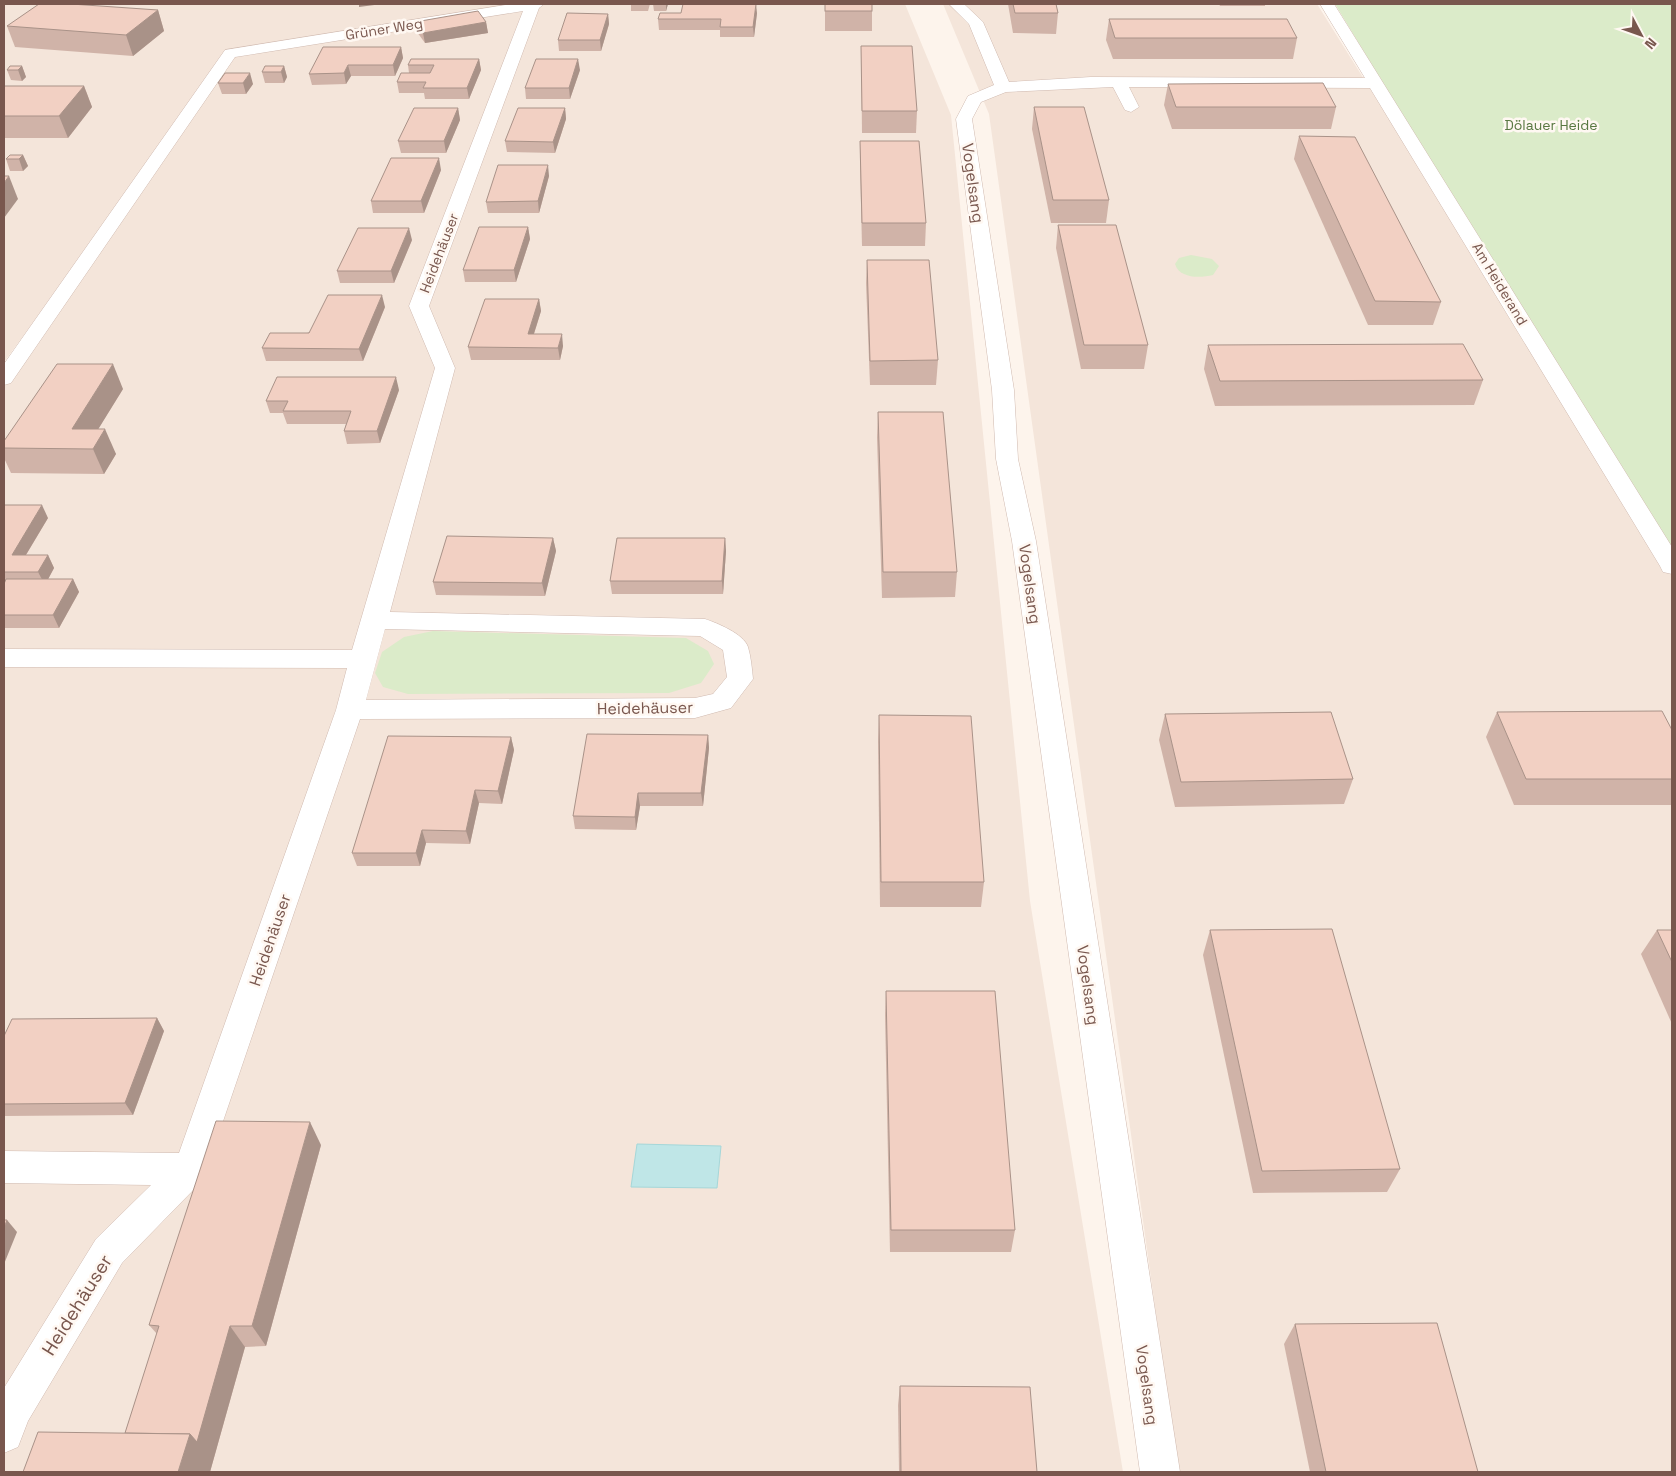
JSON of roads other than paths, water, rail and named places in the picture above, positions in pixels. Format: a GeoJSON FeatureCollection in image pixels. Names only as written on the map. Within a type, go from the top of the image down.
{"type":"FeatureCollection","features":[{"type":"Feature","properties":{"kind":"street","name":"Heidehäuser"},"geometry":{"type":"LineString","coordinates":[[4,1433],[12,1411],[109,1251],[191,1170],[350,710],[362,659],[376,620],[445,368],[419,306],[533,4]]}},
{"type":"Feature","properties":{"kind":"street","name":"Grüner Weg"},"geometry":{"type":"LineString","coordinates":[[4,379],[230,53],[537,4]]}},
{"type":"Feature","properties":{"kind":"street"},"geometry":{"type":"LineString","coordinates":[[956,4],[976,22],[1003,87]]}},
{"type":"Feature","properties":{"kind":"street","name":"Am Heiderand"},"geometry":{"type":"LineString","coordinates":[[1327,4],[1672,566]]}},
{"type":"Feature","properties":{"kind":"street"},"geometry":{"type":"LineString","coordinates":[[1119,82],[1131,107]]}},
{"type":"Feature","properties":{"kind":"street","name":"Vogelsang"},"geometry":{"type":"LineString","coordinates":[[1160,1472],[1024,541],[1007,459],[1003,390],[964,119],[974,99],[1003,87],[1119,82],[1376,83]]}},
{"type":"Feature","properties":{"kind":"street","name":"Heidehäuser"},"geometry":{"type":"LineString","coordinates":[[350,710],[695,708],[722,701],[740,679],[735,646],[705,628],[376,620]]}},
{"type":"Feature","properties":{"kind":"street"},"geometry":{"type":"LineString","coordinates":[[4,658],[362,659]]}},
{"type":"Feature","properties":{"kind":"street"},"geometry":{"type":"LineString","coordinates":[[4,1167],[191,1170]]}},
{"type":"Feature","properties":{"kind":"water"},"geometry":{"type":"Polygon","coordinates":[[[637,1144],[721,1146],[717,1188],[631,1187],[637,1144]]]}},
{"type":"Feature","properties":{"kind":"park label","name":"Dölauer Heide"},"geometry":{"type":"Point","coordinates":[1551,125]}}]}
